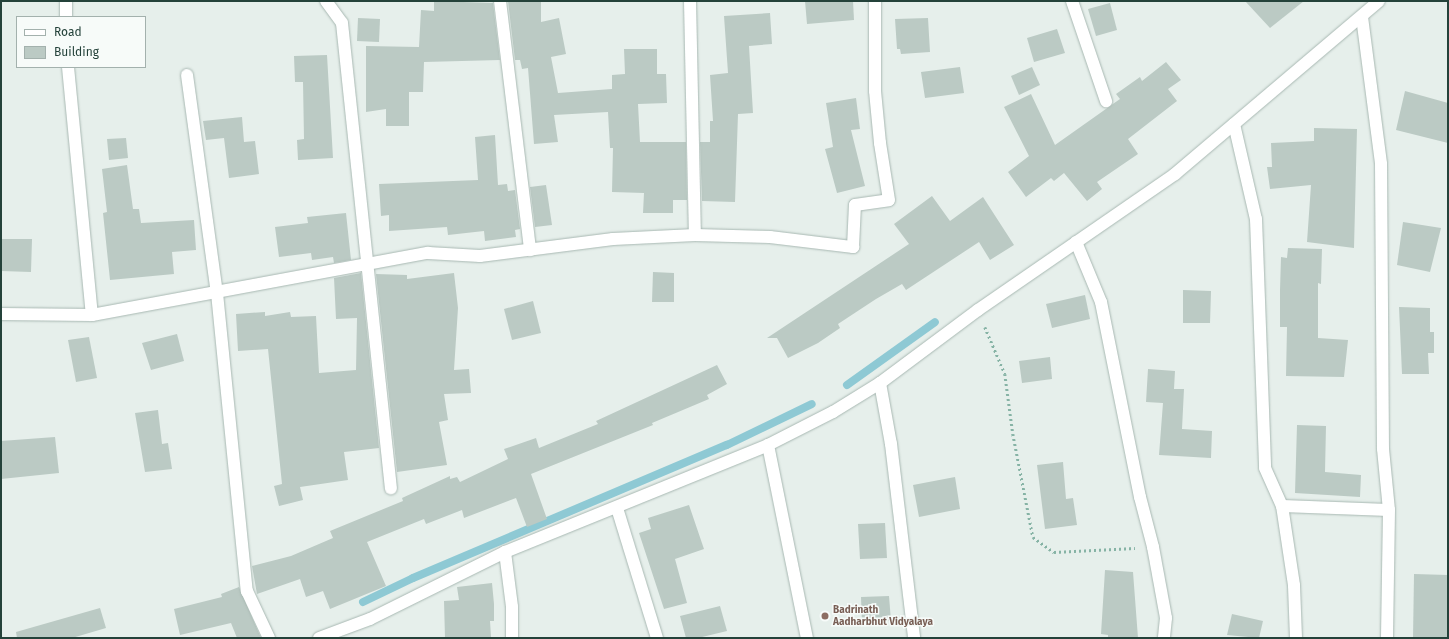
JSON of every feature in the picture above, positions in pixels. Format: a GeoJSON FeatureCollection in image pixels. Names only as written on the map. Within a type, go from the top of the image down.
{"type":"FeatureCollection","features":[{"type":"Feature","properties":{"kind":"street"},"geometry":{"type":"LineString","coordinates":[[66,1],[66,16]]}},
{"type":"Feature","properties":{"kind":"street"},"geometry":{"type":"LineString","coordinates":[[326,1],[342,23],[391,488]]}},
{"type":"Feature","properties":{"kind":"street"},"geometry":{"type":"LineString","coordinates":[[500,1],[530,250]]}},
{"type":"Feature","properties":{"kind":"street"},"geometry":{"type":"LineString","coordinates":[[690,1],[695,235]]}},
{"type":"Feature","properties":{"kind":"street"},"geometry":{"type":"LineString","coordinates":[[1,314],[92,314],[216,293],[367,263],[428,253],[480,256],[613,239],[695,235],[770,237],[853,247],[855,205],[889,200],[880,143],[875,91],[875,1]]}},
{"type":"Feature","properties":{"kind":"street"},"geometry":{"type":"LineString","coordinates":[[1072,1],[1106,101]]}},
{"type":"Feature","properties":{"kind":"street"},"geometry":{"type":"LineString","coordinates":[[320,638],[370,619],[505,552],[617,508],[768,445],[833,412],[880,383],[978,310],[1175,174],[1362,17],[1379,1]]}},
{"type":"Feature","properties":{"kind":"street"},"geometry":{"type":"LineString","coordinates":[[1362,17],[1381,164],[1384,449],[1389,510],[1387,638]]}},
{"type":"Feature","properties":{"kind":"street"},"geometry":{"type":"LineString","coordinates":[[68,68],[92,314]]}},
{"type":"Feature","properties":{"kind":"street"},"geometry":{"type":"LineString","coordinates":[[187,74],[216,293],[247,590],[269,638]]}},
{"type":"Feature","properties":{"kind":"street"},"geometry":{"type":"LineString","coordinates":[[1234,124],[1256,220],[1265,468],[1282,506],[1294,585],[1296,638]]}},
{"type":"Feature","properties":{"kind":"street"},"geometry":{"type":"LineString","coordinates":[[1076,242],[1101,302],[1140,497],[1154,547],[1166,618],[1164,638]]}},
{"type":"Feature","properties":{"kind":"street"},"geometry":{"type":"LineString","coordinates":[[880,383],[892,452],[914,638]]}},
{"type":"Feature","properties":{"kind":"street"},"geometry":{"type":"LineString","coordinates":[[768,445],[807,638]]}},
{"type":"Feature","properties":{"kind":"street"},"geometry":{"type":"LineString","coordinates":[[1282,506],[1389,510]]}},
{"type":"Feature","properties":{"kind":"street"},"geometry":{"type":"LineString","coordinates":[[617,508],[657,638]]}},
{"type":"Feature","properties":{"kind":"street"},"geometry":{"type":"LineString","coordinates":[[505,552],[512,607],[512,638]]}},
{"type":"Feature","properties":{"kind":"path"},"geometry":{"type":"LineString","coordinates":[[978,310],[1005,374],[1012,434],[1033,537],[1054,552],[1154,547]]}},
{"type":"Feature","properties":{"kind":"building"},"geometry":{"type":"Polygon","coordinates":[[[434,1],[493,3],[500,60],[424,62],[423,92],[409,92],[409,126],[386,126],[386,109],[366,112],[366,46],[419,47],[421,10],[434,11],[434,1]]]}},
{"type":"Feature","properties":{"kind":"building"},"geometry":{"type":"Polygon","coordinates":[[[508,1],[541,1],[541,22],[559,18],[566,54],[551,57],[558,93],[612,89],[612,75],[625,74],[624,49],[657,49],[657,74],[666,74],[667,103],[638,104],[640,142],[686,142],[687,200],[673,200],[673,213],[643,213],[644,193],[612,192],[613,148],[610,148],[608,112],[554,115],[558,142],[534,144],[528,68],[522,69],[520,60],[515,60],[508,1]]]}},
{"type":"Feature","properties":{"kind":"building"},"geometry":{"type":"Polygon","coordinates":[[[805,1],[853,1],[854,20],[807,24],[805,1]]]}},
{"type":"Feature","properties":{"kind":"building"},"geometry":{"type":"Polygon","coordinates":[[[1245,1],[1304,1],[1270,28],[1245,1]]]}},
{"type":"Feature","properties":{"kind":"building"},"geometry":{"type":"Polygon","coordinates":[[[1110,3],[1117,30],[1096,36],[1088,9],[1110,3]]]}},
{"type":"Feature","properties":{"kind":"building"},"geometry":{"type":"Polygon","coordinates":[[[770,13],[772,44],[749,46],[753,113],[738,114],[735,202],[702,201],[700,142],[710,142],[710,121],[713,121],[710,75],[728,73],[724,16],[770,13]]]}},
{"type":"Feature","properties":{"kind":"building"},"geometry":{"type":"Polygon","coordinates":[[[358,18],[380,19],[379,42],[357,41],[358,18]]]}},
{"type":"Feature","properties":{"kind":"building"},"geometry":{"type":"Polygon","coordinates":[[[928,18],[930,52],[901,54],[900,49],[897,49],[895,19],[928,18]]]}},
{"type":"Feature","properties":{"kind":"building"},"geometry":{"type":"Polygon","coordinates":[[[1057,29],[1065,53],[1034,62],[1027,38],[1057,29]]]}},
{"type":"Feature","properties":{"kind":"building"},"geometry":{"type":"Polygon","coordinates":[[[327,55],[333,158],[298,160],[297,140],[304,139],[303,82],[295,82],[294,56],[327,55]]]}},
{"type":"Feature","properties":{"kind":"building"},"geometry":{"type":"Polygon","coordinates":[[[1166,62],[1181,80],[1168,89],[1177,101],[1128,139],[1138,154],[1097,182],[1102,189],[1087,201],[1064,173],[1054,181],[1051,178],[1026,197],[1008,172],[1029,156],[1004,107],[1031,94],[1055,145],[1120,99],[1116,94],[1140,77],[1142,81],[1166,62]]]}},
{"type":"Feature","properties":{"kind":"building"},"geometry":{"type":"Polygon","coordinates":[[[960,67],[964,93],[925,98],[921,72],[960,67]]]}},
{"type":"Feature","properties":{"kind":"building"},"geometry":{"type":"Polygon","coordinates":[[[1032,67],[1040,85],[1019,95],[1011,76],[1032,67]]]}},
{"type":"Feature","properties":{"kind":"building"},"geometry":{"type":"Polygon","coordinates":[[[1405,91],[1448,103],[1448,143],[1396,130],[1405,91]]]}},
{"type":"Feature","properties":{"kind":"building"},"geometry":{"type":"Polygon","coordinates":[[[856,98],[860,129],[851,130],[865,186],[837,193],[825,149],[833,147],[826,103],[856,98]]]}},
{"type":"Feature","properties":{"kind":"building"},"geometry":{"type":"Polygon","coordinates":[[[242,117],[244,142],[255,141],[259,174],[229,178],[224,138],[206,140],[203,121],[242,117]]]}},
{"type":"Feature","properties":{"kind":"building"},"geometry":{"type":"Polygon","coordinates":[[[1314,128],[1357,129],[1354,248],[1307,242],[1311,185],[1270,189],[1267,167],[1272,167],[1271,143],[1314,141],[1314,128]]]}},
{"type":"Feature","properties":{"kind":"building"},"geometry":{"type":"Polygon","coordinates":[[[495,135],[498,185],[507,184],[508,191],[515,190],[520,229],[515,230],[516,237],[485,241],[484,231],[448,235],[447,227],[389,231],[389,215],[381,216],[379,184],[478,180],[475,137],[495,135]]]}},
{"type":"Feature","properties":{"kind":"building"},"geometry":{"type":"Polygon","coordinates":[[[126,138],[128,158],[109,160],[107,139],[126,138]]]}},
{"type":"Feature","properties":{"kind":"building"},"geometry":{"type":"Polygon","coordinates":[[[127,165],[133,209],[139,209],[141,223],[194,220],[196,250],[172,252],[174,274],[110,280],[103,213],[107,212],[102,169],[127,165]]]}},
{"type":"Feature","properties":{"kind":"building"},"geometry":{"type":"Polygon","coordinates":[[[546,185],[552,225],[535,227],[530,187],[546,185]]]}},
{"type":"Feature","properties":{"kind":"building"},"geometry":{"type":"Polygon","coordinates":[[[932,196],[950,221],[983,197],[1014,245],[990,260],[979,242],[906,290],[902,284],[876,299],[838,324],[840,328],[818,343],[788,358],[777,338],[767,338],[909,244],[894,224],[932,196]]]}},
{"type":"Feature","properties":{"kind":"building"},"geometry":{"type":"Polygon","coordinates":[[[346,213],[351,260],[334,263],[333,257],[312,260],[311,253],[279,257],[275,227],[308,223],[307,217],[346,213]]]}},
{"type":"Feature","properties":{"kind":"building"},"geometry":{"type":"Polygon","coordinates":[[[1403,222],[1441,228],[1430,272],[1397,265],[1403,222]]]}},
{"type":"Feature","properties":{"kind":"building"},"geometry":{"type":"Polygon","coordinates":[[[1,239],[32,239],[31,272],[1,271],[1,239]]]}},
{"type":"Feature","properties":{"kind":"building"},"geometry":{"type":"Polygon","coordinates":[[[1288,248],[1322,249],[1321,284],[1318,283],[1318,338],[1348,340],[1344,377],[1286,376],[1287,327],[1280,327],[1280,290],[1281,257],[1287,258],[1288,248]]]}},
{"type":"Feature","properties":{"kind":"building"},"geometry":{"type":"Polygon","coordinates":[[[653,272],[674,273],[674,302],[652,302],[653,272]]]}},
{"type":"Feature","properties":{"kind":"building"},"geometry":{"type":"Polygon","coordinates":[[[361,273],[379,448],[344,452],[348,480],[300,487],[303,500],[279,506],[274,486],[282,484],[268,349],[238,351],[236,314],[265,312],[265,316],[290,312],[291,317],[316,316],[319,373],[356,370],[357,318],[336,319],[334,278],[361,273]]]}},
{"type":"Feature","properties":{"kind":"building"},"geometry":{"type":"Polygon","coordinates":[[[454,273],[458,308],[454,370],[469,369],[471,393],[444,394],[448,420],[439,422],[447,465],[397,472],[376,274],[407,275],[407,279],[454,273]]]}},
{"type":"Feature","properties":{"kind":"building"},"geometry":{"type":"Polygon","coordinates":[[[1183,290],[1211,291],[1210,323],[1183,323],[1183,290]]]}},
{"type":"Feature","properties":{"kind":"building"},"geometry":{"type":"Polygon","coordinates":[[[1085,295],[1090,319],[1052,328],[1046,304],[1085,295]]]}},
{"type":"Feature","properties":{"kind":"building"},"geometry":{"type":"Polygon","coordinates":[[[533,301],[541,333],[512,340],[504,309],[533,301]]]}},
{"type":"Feature","properties":{"kind":"building"},"geometry":{"type":"Polygon","coordinates":[[[1399,307],[1430,308],[1430,332],[1434,332],[1434,353],[1428,353],[1429,374],[1402,374],[1399,307]]]}},
{"type":"Feature","properties":{"kind":"building"},"geometry":{"type":"Polygon","coordinates":[[[177,334],[184,361],[151,370],[142,343],[177,334]]]}},
{"type":"Feature","properties":{"kind":"building"},"geometry":{"type":"Polygon","coordinates":[[[89,337],[97,378],[76,382],[68,340],[89,337]]]}},
{"type":"Feature","properties":{"kind":"building"},"geometry":{"type":"Polygon","coordinates":[[[1050,357],[1052,379],[1022,383],[1019,361],[1050,357]]]}},
{"type":"Feature","properties":{"kind":"building"},"geometry":{"type":"Polygon","coordinates":[[[717,365],[727,384],[707,395],[709,399],[652,423],[653,425],[531,474],[547,519],[527,527],[516,498],[464,518],[462,510],[426,524],[424,519],[367,542],[386,586],[330,609],[323,591],[306,597],[300,579],[257,594],[252,566],[291,556],[333,538],[330,531],[403,501],[402,498],[450,476],[450,479],[457,477],[460,482],[508,459],[504,449],[536,438],[539,448],[598,424],[596,421],[717,365]]]}},
{"type":"Feature","properties":{"kind":"building"},"geometry":{"type":"Polygon","coordinates":[[[1148,369],[1175,371],[1174,389],[1184,389],[1182,429],[1212,431],[1211,458],[1159,455],[1163,403],[1146,402],[1148,369]]]}},
{"type":"Feature","properties":{"kind":"building"},"geometry":{"type":"Polygon","coordinates":[[[158,410],[162,444],[168,443],[172,469],[145,472],[135,413],[158,410]]]}},
{"type":"Feature","properties":{"kind":"building"},"geometry":{"type":"Polygon","coordinates":[[[1297,425],[1326,426],[1325,472],[1361,475],[1360,497],[1295,493],[1297,425]]]}},
{"type":"Feature","properties":{"kind":"building"},"geometry":{"type":"Polygon","coordinates":[[[55,437],[59,473],[1,479],[1,441],[55,437]]]}},
{"type":"Feature","properties":{"kind":"building"},"geometry":{"type":"Polygon","coordinates":[[[1063,462],[1066,499],[1073,498],[1077,525],[1045,529],[1037,465],[1063,462]]]}},
{"type":"Feature","properties":{"kind":"building"},"geometry":{"type":"Polygon","coordinates":[[[955,477],[960,509],[919,517],[913,485],[955,477]]]}},
{"type":"Feature","properties":{"kind":"building"},"geometry":{"type":"Polygon","coordinates":[[[689,505],[704,549],[675,559],[687,603],[664,609],[639,533],[651,529],[648,518],[689,505]]]}},
{"type":"Feature","properties":{"kind":"building"},"geometry":{"type":"Polygon","coordinates":[[[885,523],[887,558],[860,559],[858,524],[885,523]]]}},
{"type":"Feature","properties":{"kind":"building"},"geometry":{"type":"Polygon","coordinates":[[[1105,570],[1133,572],[1138,638],[1108,638],[1108,635],[1101,634],[1105,570]]]}},
{"type":"Feature","properties":{"kind":"building"},"geometry":{"type":"Polygon","coordinates":[[[1414,574],[1448,575],[1448,638],[1413,638],[1414,574]]]}},
{"type":"Feature","properties":{"kind":"building"},"geometry":{"type":"Polygon","coordinates":[[[492,583],[494,621],[490,621],[491,637],[445,638],[444,601],[459,600],[457,587],[492,583]]]}},
{"type":"Feature","properties":{"kind":"building"},"geometry":{"type":"Polygon","coordinates":[[[239,587],[261,638],[237,638],[231,623],[180,635],[174,609],[222,597],[221,594],[239,587]]]}},
{"type":"Feature","properties":{"kind":"building"},"geometry":{"type":"Polygon","coordinates":[[[889,596],[891,621],[862,623],[861,597],[889,596]]]}},
{"type":"Feature","properties":{"kind":"building"},"geometry":{"type":"Polygon","coordinates":[[[720,606],[727,631],[698,638],[686,638],[680,616],[720,606]]]}},
{"type":"Feature","properties":{"kind":"building"},"geometry":{"type":"Polygon","coordinates":[[[100,608],[106,628],[72,638],[17,638],[16,632],[100,608]]]}},
{"type":"Feature","properties":{"kind":"building"},"geometry":{"type":"Polygon","coordinates":[[[1232,614],[1263,621],[1259,638],[1227,635],[1232,614]]]}},
{"type":"Feature","properties":{"kind":"waterway"},"geometry":{"type":"LineString","coordinates":[[847,385],[935,322]]}},
{"type":"Feature","properties":{"kind":"waterway"},"geometry":{"type":"LineString","coordinates":[[363,602],[413,578],[727,445],[812,404]]}},
{"type":"Feature","properties":{"kind":"place","name":"Badrinath Aadharbhut Vidyalaya"},"geometry":{"type":"Point","coordinates":[825,616]}}]}
